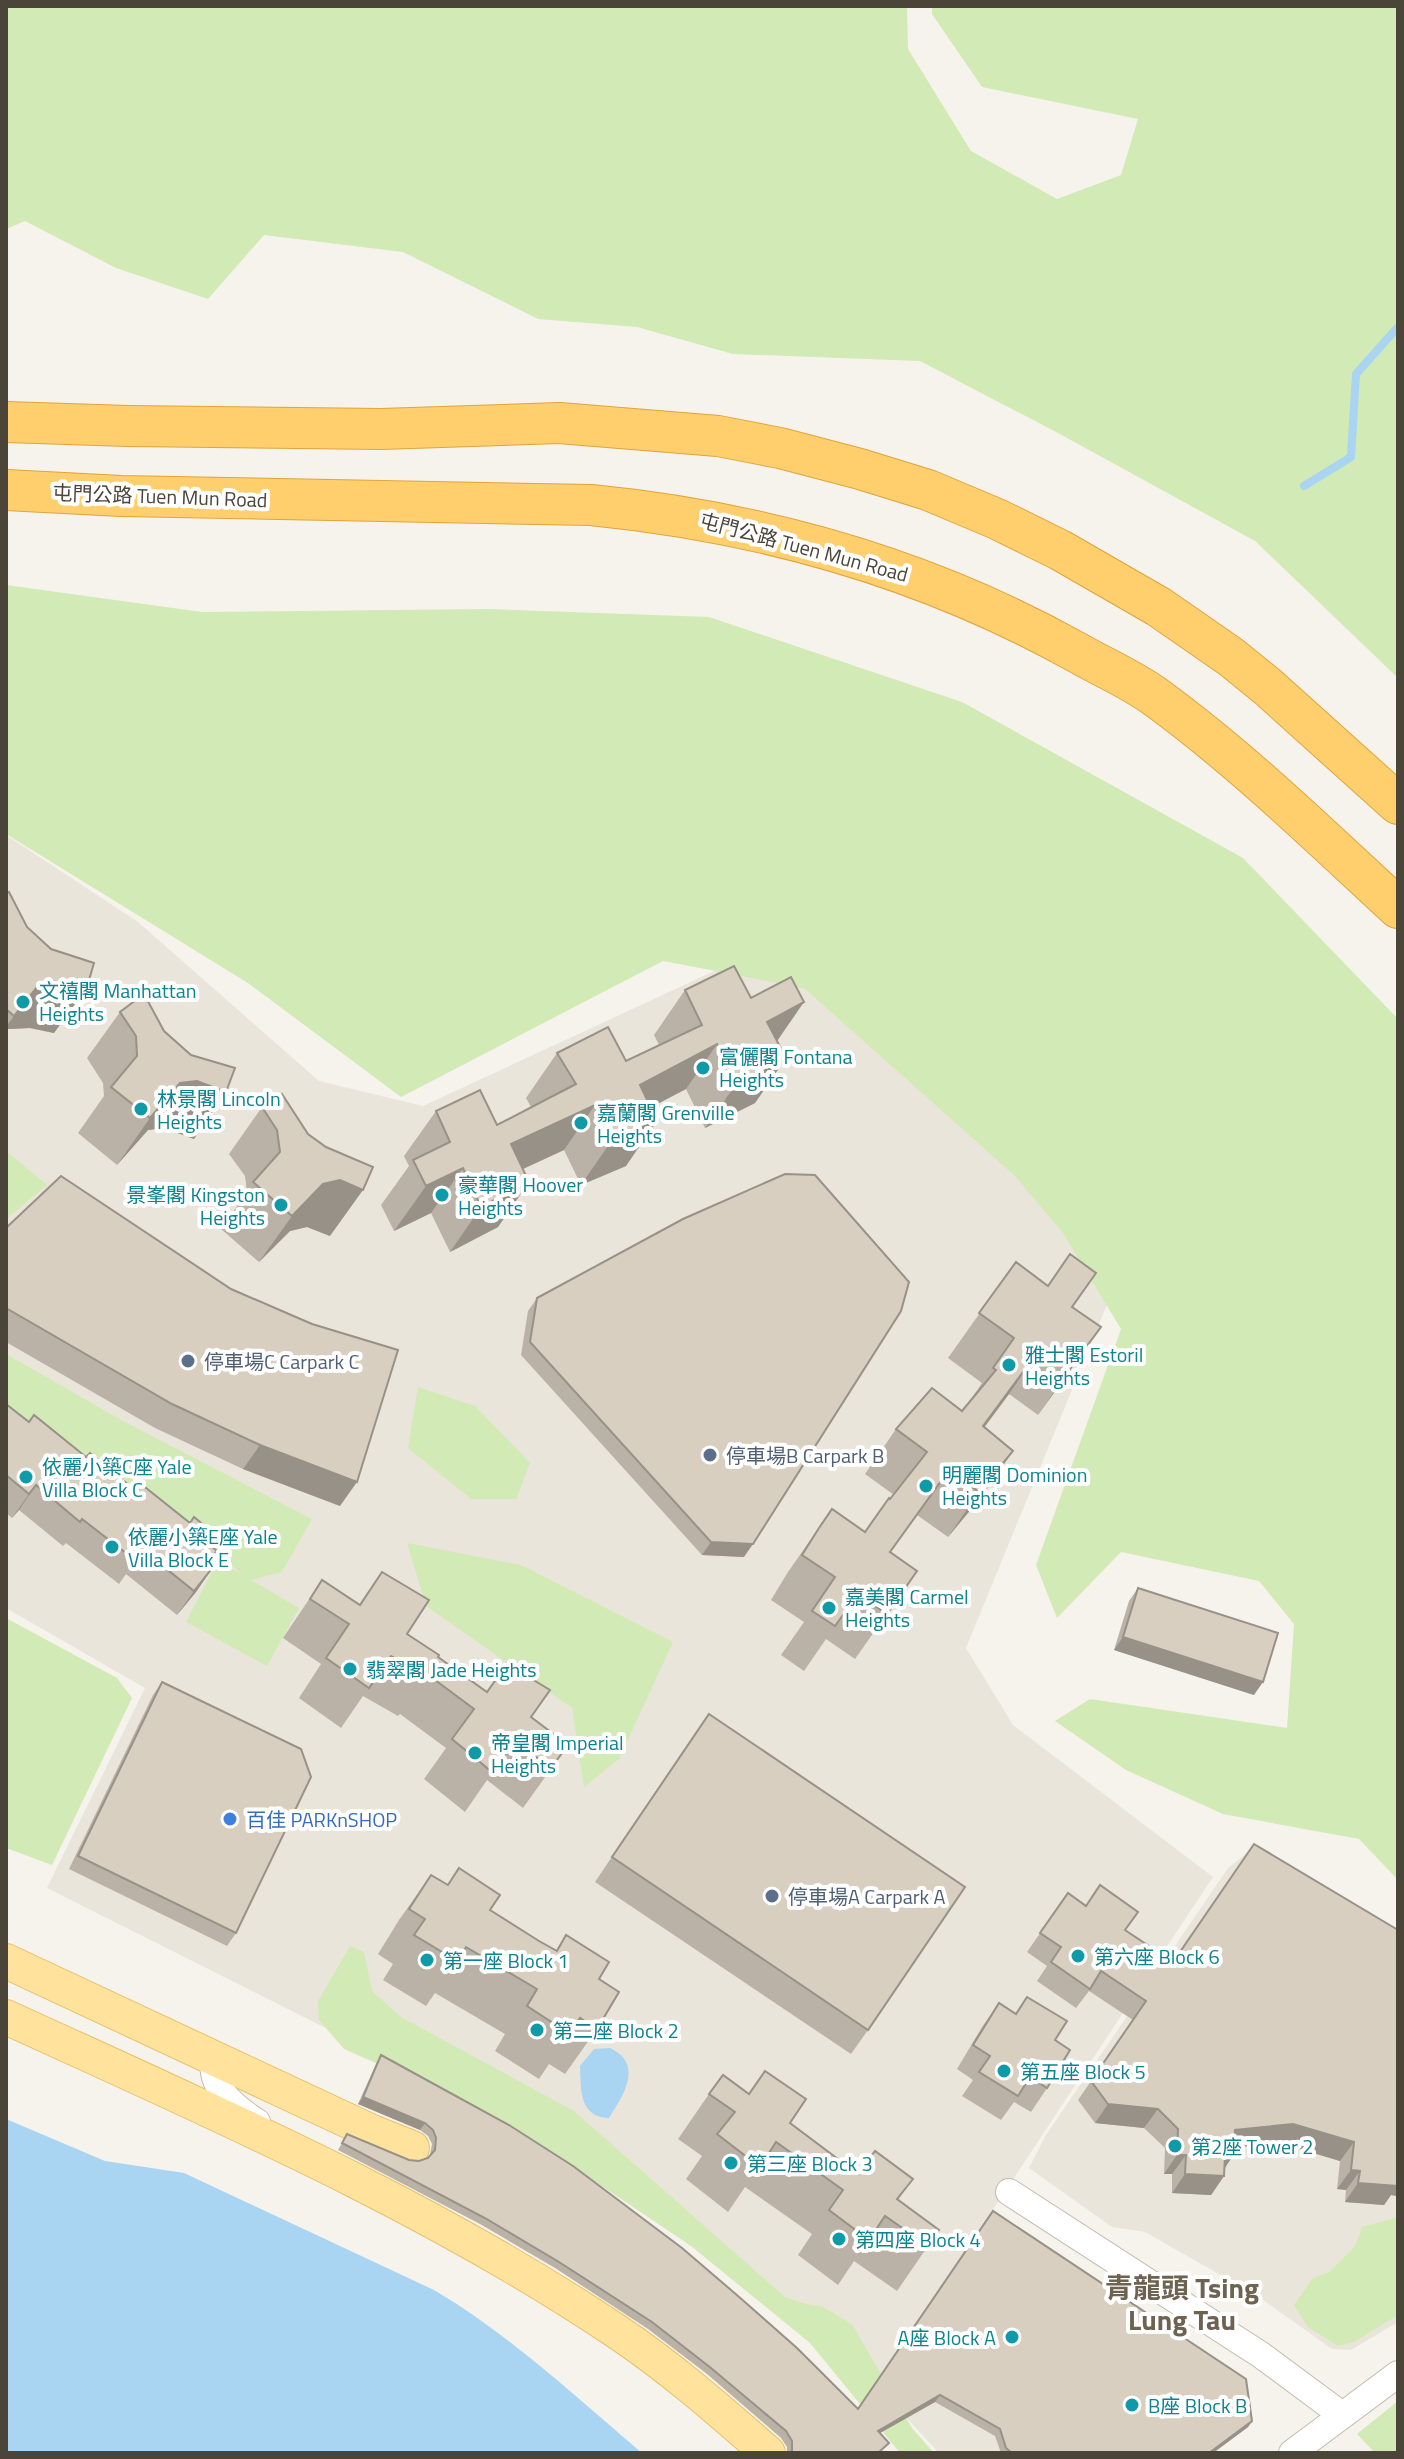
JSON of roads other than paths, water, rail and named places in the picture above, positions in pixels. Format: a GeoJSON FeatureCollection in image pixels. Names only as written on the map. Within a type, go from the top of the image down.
{"type":"FeatureCollection","features":[{"type":"Feature","properties":{"kind":"highway"},"geometry":{"type":"LineString","coordinates":[[6,422],[381,429],[559,423],[718,436],[860,469],[928,490],[997,519],[1060,550],[1159,607],[1268,687],[1398,804]]}},
{"type":"Feature","properties":{"kind":"highway","name":"屯門公路 Tuen Mun Road"},"geometry":{"type":"LineString","coordinates":[[6,490],[121,496],[591,505],[732,524],[845,554],[920,578],[1034,628],[1155,696],[1271,791],[1398,908]]}},
{"type":"Feature","properties":{"kind":"main road"},"geometry":{"type":"LineString","coordinates":[[6,1961],[412,2148]]}},
{"type":"Feature","properties":{"kind":"main road"},"geometry":{"type":"LineString","coordinates":[[6,2017],[349,2178],[548,2287],[619,2333],[768,2453]]}},
{"type":"Feature","properties":{"kind":"street"},"geometry":{"type":"LineString","coordinates":[[214,2057],[212,2068],[215,2082],[234,2106],[349,2178]]}},
{"type":"Feature","properties":{"kind":"street"},"geometry":{"type":"LineString","coordinates":[[1009,2192],[1261,2355],[1342,2415]]}},
{"type":"Feature","properties":{"kind":"street"},"geometry":{"type":"LineString","coordinates":[[1292,2453],[1398,2374]]}},
{"type":"Feature","properties":{"kind":"water"},"geometry":{"type":"Polygon","coordinates":[[[610,2048],[626,2062],[629,2071],[625,2090],[609,2118],[592,2113],[587,2107],[582,2093],[580,2066],[594,2049],[610,2048]]]}},
{"type":"Feature","properties":{"kind":"water"},"geometry":{"type":"Polygon","coordinates":[[[6,2119],[105,2161],[184,2173],[434,2290],[516,2346],[642,2453],[6,2453],[6,2119]]]}},
{"type":"Feature","properties":{"kind":"waterway"},"geometry":{"type":"LineString","coordinates":[[1304,486],[1351,457],[1356,374],[1398,327]]}},
{"type":"Feature","properties":{"kind":"place","name":"文禧閣 Manhattan Heights"},"geometry":{"type":"Point","coordinates":[23,1002]}},
{"type":"Feature","properties":{"kind":"place","name":"富儷閣 Fontana Heights"},"geometry":{"type":"Point","coordinates":[703,1068]}},
{"type":"Feature","properties":{"kind":"place","name":"林景閣 Lincoln Heights"},"geometry":{"type":"Point","coordinates":[141,1109]}},
{"type":"Feature","properties":{"kind":"place","name":"嘉蘭閣 Grenville Heights"},"geometry":{"type":"Point","coordinates":[581,1123]}},
{"type":"Feature","properties":{"kind":"place","name":"豪華閣 Hoover Heights"},"geometry":{"type":"Point","coordinates":[442,1195]}},
{"type":"Feature","properties":{"kind":"place","name":"景峯閣 Kingston Heights"},"geometry":{"type":"Point","coordinates":[281,1205]}},
{"type":"Feature","properties":{"kind":"place","name":"停車場C Carpark C"},"geometry":{"type":"Point","coordinates":[188,1361]}},
{"type":"Feature","properties":{"kind":"place","name":"雅士閣 Estoril Heights"},"geometry":{"type":"Point","coordinates":[1009,1365]}},
{"type":"Feature","properties":{"kind":"place","name":"停車場B Carpark B"},"geometry":{"type":"Point","coordinates":[710,1455]}},
{"type":"Feature","properties":{"kind":"place","name":"依麗小築C座 Yale Villa Block C"},"geometry":{"type":"Point","coordinates":[26,1477]}},
{"type":"Feature","properties":{"kind":"place","name":"明麗閣 Dominion Heights"},"geometry":{"type":"Point","coordinates":[926,1486]}},
{"type":"Feature","properties":{"kind":"place","name":"依麗小築E座 Yale Villa Block E"},"geometry":{"type":"Point","coordinates":[112,1547]}},
{"type":"Feature","properties":{"kind":"place","name":"嘉美閣 Carmel Heights"},"geometry":{"type":"Point","coordinates":[829,1608]}},
{"type":"Feature","properties":{"kind":"place","name":"翡翠閣 Jade Heights"},"geometry":{"type":"Point","coordinates":[350,1669]}},
{"type":"Feature","properties":{"kind":"place","name":"帝皇閣 Imperial Heights"},"geometry":{"type":"Point","coordinates":[475,1753]}},
{"type":"Feature","properties":{"kind":"place","name":"百佳 PARKnSHOP"},"geometry":{"type":"Point","coordinates":[230,1819]}},
{"type":"Feature","properties":{"kind":"place","name":"停車場A Carpark A"},"geometry":{"type":"Point","coordinates":[772,1896]}},
{"type":"Feature","properties":{"kind":"place","name":"第六座 Block 6"},"geometry":{"type":"Point","coordinates":[1078,1956]}},
{"type":"Feature","properties":{"kind":"place","name":"第一座 Block 1"},"geometry":{"type":"Point","coordinates":[427,1960]}},
{"type":"Feature","properties":{"kind":"place","name":"第二座 Block 2"},"geometry":{"type":"Point","coordinates":[537,2030]}},
{"type":"Feature","properties":{"kind":"place","name":"第五座 Block 5"},"geometry":{"type":"Point","coordinates":[1004,2071]}},
{"type":"Feature","properties":{"kind":"place","name":"第2座 Tower 2"},"geometry":{"type":"Point","coordinates":[1175,2146]}},
{"type":"Feature","properties":{"kind":"place","name":"第三座 Block 3"},"geometry":{"type":"Point","coordinates":[731,2163]}},
{"type":"Feature","properties":{"kind":"place","name":"第四座 Block 4"},"geometry":{"type":"Point","coordinates":[839,2239]}},
{"type":"Feature","properties":{"kind":"place","name":"A座 Block A"},"geometry":{"type":"Point","coordinates":[1012,2337]}},
{"type":"Feature","properties":{"kind":"place","name":"B座 Block B"},"geometry":{"type":"Point","coordinates":[1132,2405]}},
{"type":"Feature","properties":{"kind":"district","name":"青龍頭 Tsing Lung Tau"},"geometry":{"type":"Point","coordinates":[1182,2303]}}]}
